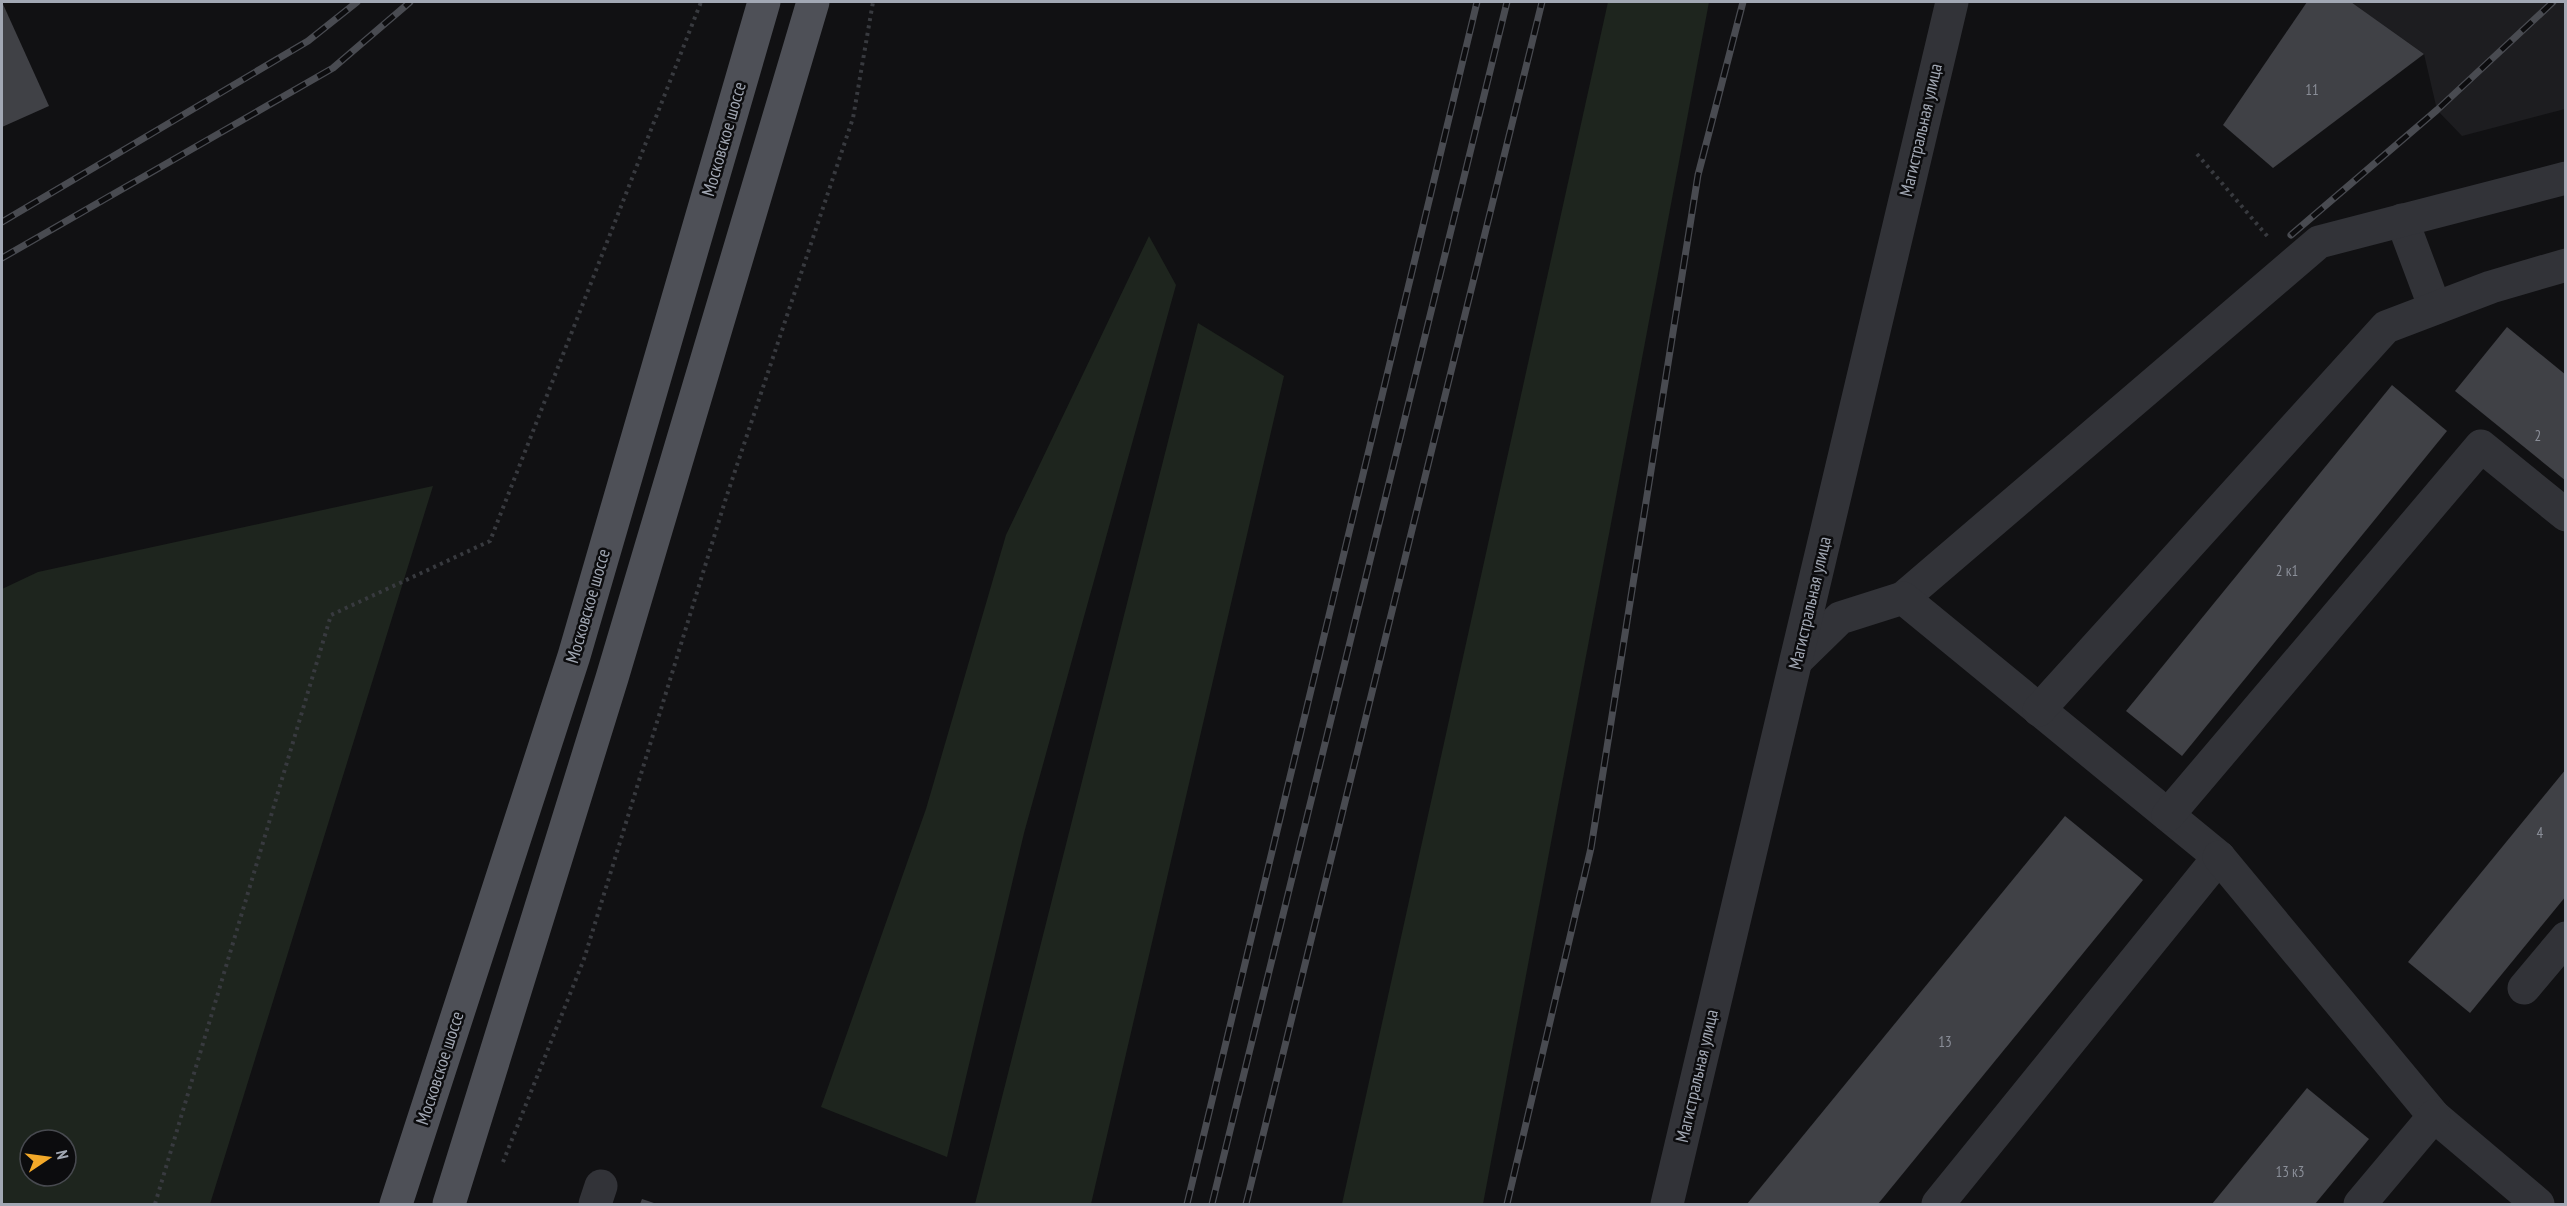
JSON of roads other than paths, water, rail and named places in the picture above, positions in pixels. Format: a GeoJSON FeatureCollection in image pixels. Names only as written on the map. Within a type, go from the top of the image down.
{"type":"FeatureCollection","features":[{"type":"Feature","properties":{"kind":"main road","name":"Московское шоссе"},"geometry":{"type":"LineString","coordinates":[[396,1204],[574,656],[764,2]]}},
{"type":"Feature","properties":{"kind":"main road"},"geometry":{"type":"LineString","coordinates":[[449,1204],[612,678],[813,2]]}},
{"type":"Feature","properties":{"kind":"street","name":"Магистральная улица"},"geometry":{"type":"LineString","coordinates":[[1667,1204],[1952,2]]}},
{"type":"Feature","properties":{"kind":"street"},"geometry":{"type":"LineString","coordinates":[[1797,660],[1840,618],[1903,598],[2319,242],[2565,178]]}},
{"type":"Feature","properties":{"kind":"street"},"geometry":{"type":"LineString","coordinates":[[2402,220],[2435,308]]}},
{"type":"Feature","properties":{"kind":"street"},"geometry":{"type":"LineString","coordinates":[[2039,710],[2386,327],[2491,286],[2565,265]]}},
{"type":"Feature","properties":{"kind":"street"},"geometry":{"type":"LineString","coordinates":[[2168,815],[2481,446],[2565,515]]}},
{"type":"Feature","properties":{"kind":"street"},"geometry":{"type":"LineString","coordinates":[[1903,598],[2219,857],[2434,1116],[2538,1204]]}},
{"type":"Feature","properties":{"kind":"street"},"geometry":{"type":"LineString","coordinates":[[1938,1204],[2219,857]]}},
{"type":"Feature","properties":{"kind":"street"},"geometry":{"type":"LineString","coordinates":[[2524,988],[2565,938]]}},
{"type":"Feature","properties":{"kind":"street"},"geometry":{"type":"LineString","coordinates":[[2360,1204],[2434,1116]]}},
{"type":"Feature","properties":{"kind":"railway"},"geometry":{"type":"LineString","coordinates":[[2,222],[308,41],[357,2]]}},
{"type":"Feature","properties":{"kind":"railway"},"geometry":{"type":"LineString","coordinates":[[2,258],[333,68],[410,2]]}},
{"type":"Feature","properties":{"kind":"railway"},"geometry":{"type":"LineString","coordinates":[[1187,1204],[1477,2]]}},
{"type":"Feature","properties":{"kind":"railway"},"geometry":{"type":"LineString","coordinates":[[1212,1204],[1507,2]]}},
{"type":"Feature","properties":{"kind":"railway"},"geometry":{"type":"LineString","coordinates":[[1246,1204],[1542,2]]}},
{"type":"Feature","properties":{"kind":"railway"},"geometry":{"type":"LineString","coordinates":[[1507,1204],[1591,848],[1698,175],[1743,2]]}},
{"type":"Feature","properties":{"kind":"railway"},"geometry":{"type":"LineString","coordinates":[[2291,235],[2437,110],[2553,2]]}}]}
